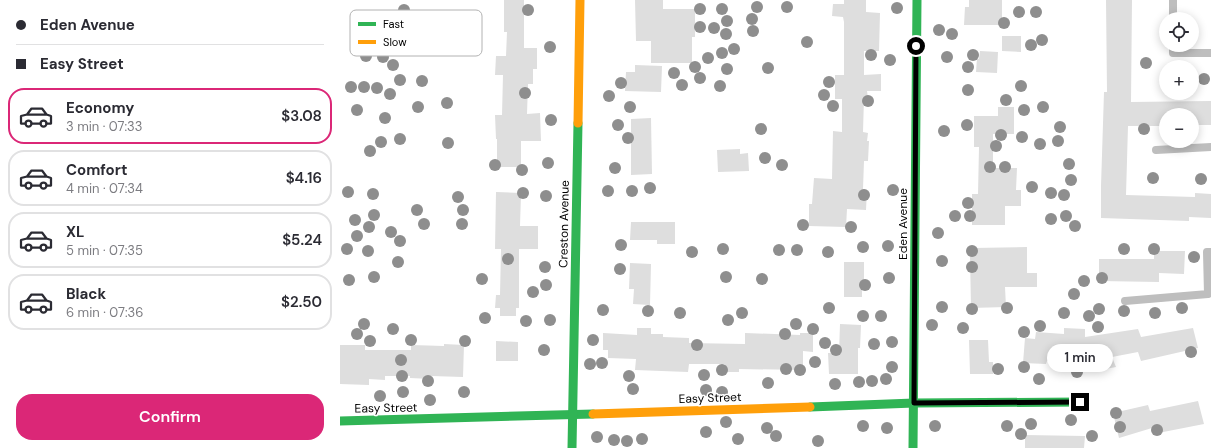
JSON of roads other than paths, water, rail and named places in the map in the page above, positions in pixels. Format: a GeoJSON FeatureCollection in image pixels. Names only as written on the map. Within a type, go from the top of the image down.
{"type":"FeatureCollection","features":[{"type":"Feature","properties":{"kind":"street","name":"Creston Avenue"},"geometry":{"type":"LineString","coordinates":[[572,448],[580,0]]}},
{"type":"Feature","properties":{"kind":"street","name":"Eden Avenue"},"geometry":{"type":"LineString","coordinates":[[913,448],[917,0]]}},
{"type":"Feature","properties":{"kind":"street","name":"Easy Street"},"geometry":{"type":"LineString","coordinates":[[340,421],[572,415],[914,403],[1080,402]]}},
{"type":"Feature","properties":{"kind":"lane"},"geometry":{"type":"LineString","coordinates":[[1173,0],[1173,12]]}},
{"type":"Feature","properties":{"kind":"lane"},"geometry":{"type":"LineString","coordinates":[[1174,52],[1211,53]]}},
{"type":"Feature","properties":{"kind":"lane"},"geometry":{"type":"LineString","coordinates":[[1156,150],[1211,147]]}},
{"type":"Feature","properties":{"kind":"lane"},"geometry":{"type":"LineString","coordinates":[[1125,300],[1208,294],[1207,252],[1211,252]]}}]}
